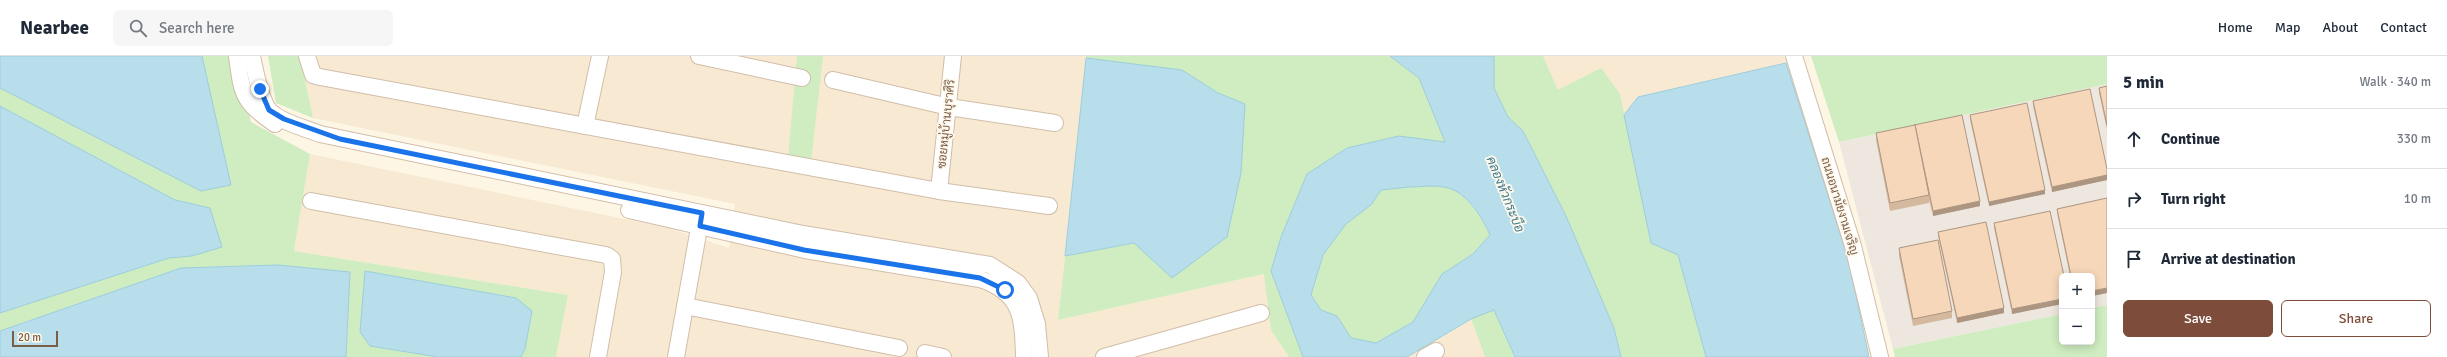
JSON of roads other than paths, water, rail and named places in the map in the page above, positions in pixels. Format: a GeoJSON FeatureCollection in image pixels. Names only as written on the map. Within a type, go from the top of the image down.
{"type":"FeatureCollection","features":[{"type":"Feature","properties":{"kind":"street"},"geometry":{"type":"LineString","coordinates":[[237,56],[245,97],[250,105],[277,125],[300,135],[325,143],[701,220],[803,234],[878,254],[982,271],[999,269],[1018,283],[1029,298],[1037,324],[1040,357]]}},
{"type":"Feature","properties":{"kind":"street"},"geometry":{"type":"LineString","coordinates":[[252,56],[260,89],[269,110],[284,119],[320,134],[701,220]]}},
{"type":"Feature","properties":{"kind":"street"},"geometry":{"type":"LineString","coordinates":[[307,56],[313,75],[320,77],[939,191],[1049,206]]}},
{"type":"Feature","properties":{"kind":"street"},"geometry":{"type":"LineString","coordinates":[[585,126],[600,56]]}},
{"type":"Feature","properties":{"kind":"street"},"geometry":{"type":"LineString","coordinates":[[699,56],[802,78]]}},
{"type":"Feature","properties":{"kind":"street","name":"ซอยหมู่บ้านบุราศิริ"},"geometry":{"type":"LineString","coordinates":[[939,191],[949,107],[953,56]]}},
{"type":"Feature","properties":{"kind":"street","name":"ถนนอนามัยงามเจริญ"},"geometry":{"type":"LineString","coordinates":[[1794,56],[1853,246],[1880,357]]}},
{"type":"Feature","properties":{"kind":"street"},"geometry":{"type":"LineString","coordinates":[[833,80],[949,107],[1055,123]]}},
{"type":"Feature","properties":{"kind":"street"},"geometry":{"type":"LineString","coordinates":[[311,201],[606,255],[612,259],[613,272],[598,357]]}},
{"type":"Feature","properties":{"kind":"street"},"geometry":{"type":"LineString","coordinates":[[676,357],[684,306],[701,220]]}},
{"type":"Feature","properties":{"kind":"street"},"geometry":{"type":"LineString","coordinates":[[982,271],[1005,290],[1018,307],[1023,331],[1024,357]]}},
{"type":"Feature","properties":{"kind":"street"},"geometry":{"type":"LineString","coordinates":[[684,306],[899,348]]}},
{"type":"Feature","properties":{"kind":"street"},"geometry":{"type":"LineString","coordinates":[[1108,357],[1261,313]]}},
{"type":"Feature","properties":{"kind":"street"},"geometry":{"type":"LineString","coordinates":[[925,353],[943,357]]}},
{"type":"Feature","properties":{"kind":"water"},"geometry":{"type":"Polygon","coordinates":[[[0,56],[202,56],[231,185],[201,191],[0,88],[0,56]]]}},
{"type":"Feature","properties":{"kind":"water","name":"คลองหัวกระบือ"},"geometry":{"type":"Polygon","coordinates":[[[1390,56],[1494,56],[1494,88],[1508,117],[1523,131],[1566,216],[1614,328],[1621,357],[1515,357],[1494,310],[1471,319],[1407,357],[1303,357],[1271,271],[1281,237],[1307,174],[1347,148],[1399,136],[1445,142],[1419,78],[1390,56]],[[1409,187],[1381,190],[1371,205],[1346,224],[1323,255],[1311,295],[1321,310],[1337,316],[1351,338],[1376,343],[1413,322],[1442,274],[1473,254],[1490,235],[1478,213],[1459,193],[1444,187],[1409,187]]]}},
{"type":"Feature","properties":{"kind":"water"},"geometry":{"type":"Polygon","coordinates":[[[1086,58],[1182,70],[1218,93],[1245,104],[1241,173],[1227,237],[1172,278],[1134,243],[1065,256],[1086,58]]]}},
{"type":"Feature","properties":{"kind":"water"},"geometry":{"type":"Polygon","coordinates":[[[1786,63],[1848,258],[1869,357],[1706,357],[1678,255],[1651,243],[1624,115],[1638,97],[1786,63]]]}},
{"type":"Feature","properties":{"kind":"water"},"geometry":{"type":"Polygon","coordinates":[[[0,106],[175,200],[210,208],[222,247],[192,256],[169,258],[0,313],[0,106]]]}},
{"type":"Feature","properties":{"kind":"water"},"geometry":{"type":"Polygon","coordinates":[[[278,265],[350,272],[346,357],[0,357],[0,331],[181,268],[278,265]]]}},
{"type":"Feature","properties":{"kind":"water"},"geometry":{"type":"Polygon","coordinates":[[[365,271],[516,298],[532,311],[525,349],[521,357],[438,357],[370,346],[360,332],[365,271]]]}}]}
